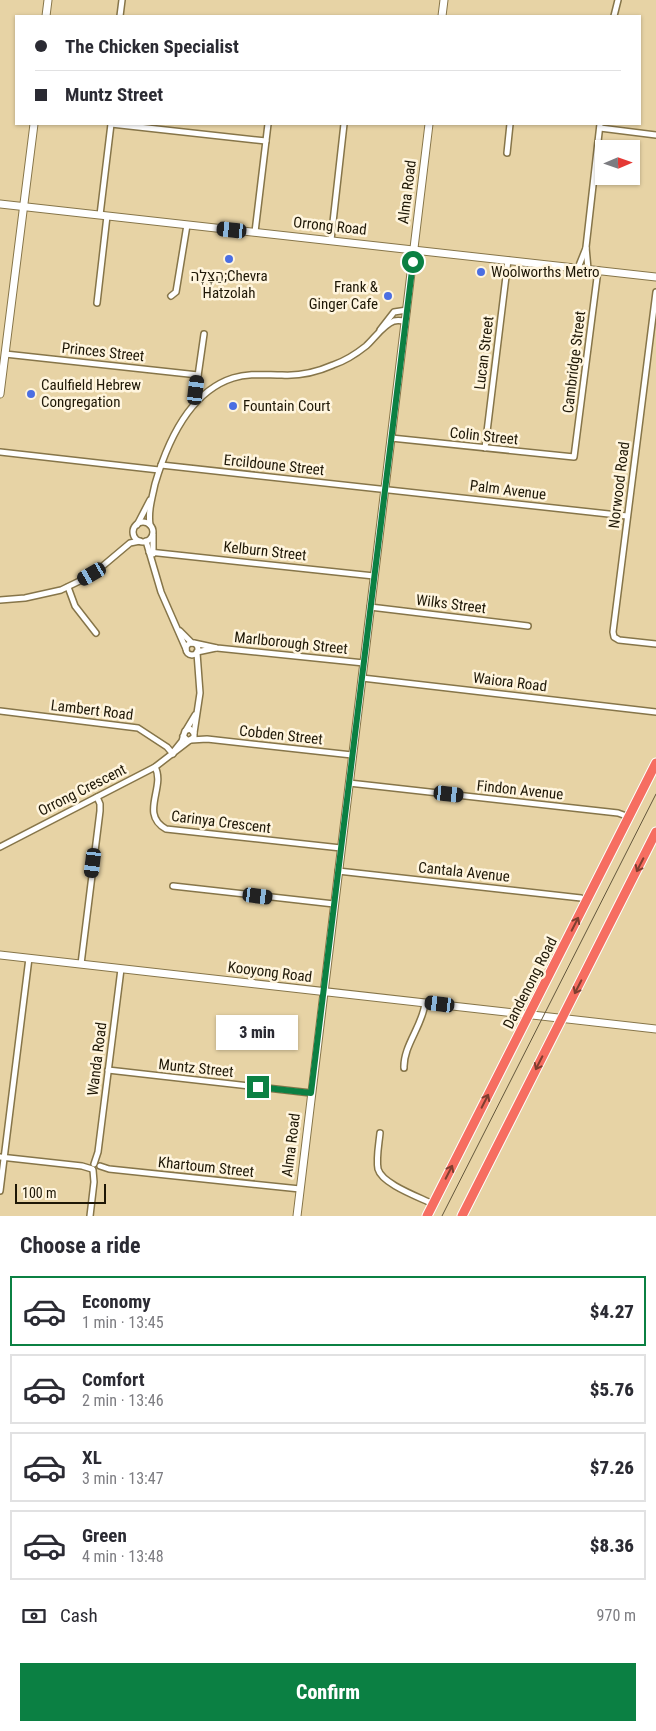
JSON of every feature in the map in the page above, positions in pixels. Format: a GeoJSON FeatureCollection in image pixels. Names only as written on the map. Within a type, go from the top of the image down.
{"type":"FeatureCollection","features":[{"type":"Feature","properties":{"kind":"highway","name":"Dandenong Road"},"geometry":{"type":"LineString","coordinates":[[427,1216],[656,763]]}},
{"type":"Feature","properties":{"kind":"highway"},"geometry":{"type":"LineString","coordinates":[[462,1216],[656,832]]}},
{"type":"Feature","properties":{"kind":"street"},"geometry":{"type":"LineString","coordinates":[[46,15],[48,0]]}},
{"type":"Feature","properties":{"kind":"street"},"geometry":{"type":"LineString","coordinates":[[120,15],[122,0]]}},
{"type":"Feature","properties":{"kind":"street"},"geometry":{"type":"LineString","coordinates":[[442,15],[444,0]]}},
{"type":"Feature","properties":{"kind":"street"},"geometry":{"type":"LineString","coordinates":[[614,0],[614,15]]}},
{"type":"Feature","properties":{"kind":"street"},"geometry":{"type":"LineString","coordinates":[[614,15],[618,0]]}},
{"type":"Feature","properties":{"kind":"street"},"geometry":{"type":"LineString","coordinates":[[0,394],[34,125]]}},
{"type":"Feature","properties":{"kind":"street"},"geometry":{"type":"LineString","coordinates":[[97,303],[111,125]]}},
{"type":"Feature","properties":{"kind":"street"},"geometry":{"type":"LineString","coordinates":[[128,125],[181,128],[266,141]]}},
{"type":"Feature","properties":{"kind":"street"},"geometry":{"type":"LineString","coordinates":[[255,232],[268,125]]}},
{"type":"Feature","properties":{"kind":"street"},"geometry":{"type":"LineString","coordinates":[[331,240],[344,125]]}},
{"type":"Feature","properties":{"kind":"street","name":"Alma Road"},"geometry":{"type":"LineString","coordinates":[[297,1216],[429,125]]}},
{"type":"Feature","properties":{"kind":"street"},"geometry":{"type":"LineString","coordinates":[[507,153],[510,125]]}},
{"type":"Feature","properties":{"kind":"street"},"geometry":{"type":"LineString","coordinates":[[588,269],[586,247],[600,126],[656,135]]}},
{"type":"Feature","properties":{"kind":"street","name":"Orrong Road"},"geometry":{"type":"LineString","coordinates":[[0,204],[656,277]]}},
{"type":"Feature","properties":{"kind":"street"},"geometry":{"type":"LineString","coordinates":[[171,296],[176,292],[187,225]]}},
{"type":"Feature","properties":{"kind":"street"},"geometry":{"type":"LineString","coordinates":[[578,268],[586,247]]}},
{"type":"Feature","properties":{"kind":"street","name":"Lucan Street"},"geometry":{"type":"LineString","coordinates":[[485,448],[508,260]]}},
{"type":"Feature","properties":{"kind":"street","name":"Cambridge Street"},"geometry":{"type":"LineString","coordinates":[[574,457],[598,270]]}},
{"type":"Feature","properties":{"kind":"street","name":"Norwood Road"},"geometry":{"type":"LineString","coordinates":[[656,292],[613,635],[619,640],[656,644]]}},
{"type":"Feature","properties":{"kind":"street"},"geometry":{"type":"LineString","coordinates":[[378,335],[394,312],[407,310]]}},
{"type":"Feature","properties":{"kind":"street"},"geometry":{"type":"LineString","coordinates":[[198,670],[161,592],[151,552],[153,530],[149,518],[152,497],[160,467],[180,426],[200,398],[217,386],[241,376],[256,374],[293,375],[324,369],[350,358],[394,321],[405,321]]}},
{"type":"Feature","properties":{"kind":"street"},"geometry":{"type":"LineString","coordinates":[[200,398],[196,392],[204,334]]}},
{"type":"Feature","properties":{"kind":"street","name":"Princes Street"},"geometry":{"type":"LineString","coordinates":[[5,354],[198,375]]}},
{"type":"Feature","properties":{"kind":"street","name":"Colin Street"},"geometry":{"type":"LineString","coordinates":[[391,438],[574,457]]}},
{"type":"Feature","properties":{"kind":"street","name":"Ercildoune Street"},"geometry":{"type":"LineString","coordinates":[[0,452],[385,489]]}},
{"type":"Feature","properties":{"kind":"street","name":"Palm Avenue"},"geometry":{"type":"LineString","coordinates":[[385,489],[628,516]]}},
{"type":"Feature","properties":{"kind":"street"},"geometry":{"type":"LineString","coordinates":[[124,548],[152,497]]}},
{"type":"Feature","properties":{"kind":"street"},"geometry":{"type":"LineString","coordinates":[[136,525],[142,522],[150,525]]}},
{"type":"Feature","properties":{"kind":"street"},"geometry":{"type":"LineString","coordinates":[[134,531],[135,537],[143,541],[151,552]]}},
{"type":"Feature","properties":{"kind":"street"},"geometry":{"type":"LineString","coordinates":[[0,598],[37,596],[68,587],[92,574],[134,541],[143,541],[152,535]]}},
{"type":"Feature","properties":{"kind":"street","name":"Kelburn Street"},"geometry":{"type":"LineString","coordinates":[[151,552],[374,576]]}},
{"type":"Feature","properties":{"kind":"street"},"geometry":{"type":"LineString","coordinates":[[68,587],[75,606],[96,633]]}},
{"type":"Feature","properties":{"kind":"street","name":"Wilks Street"},"geometry":{"type":"LineString","coordinates":[[370,607],[528,626]]}},
{"type":"Feature","properties":{"kind":"street"},"geometry":{"type":"LineString","coordinates":[[177,627],[198,646],[200,692],[198,711],[194,733],[190,740],[187,740],[183,736],[184,732],[198,711]]}},
{"type":"Feature","properties":{"kind":"street"},"geometry":{"type":"LineString","coordinates":[[188,651],[188,645],[193,643]]}},
{"type":"Feature","properties":{"kind":"street","name":"Marlborough Street"},"geometry":{"type":"LineString","coordinates":[[193,643],[217,648],[364,663]]}},
{"type":"Feature","properties":{"kind":"street","name":"Marlborough Street"},"geometry":{"type":"LineString","coordinates":[[197,652],[217,648]]}},
{"type":"Feature","properties":{"kind":"street"},"geometry":{"type":"LineString","coordinates":[[188,651],[194,655],[197,652]]}},
{"type":"Feature","properties":{"kind":"street","name":"Waiora Road"},"geometry":{"type":"LineString","coordinates":[[362,678],[656,712]]}},
{"type":"Feature","properties":{"kind":"street","name":"Lambert Road"},"geometry":{"type":"LineString","coordinates":[[0,711],[136,727],[167,747],[173,754]]}},
{"type":"Feature","properties":{"kind":"street"},"geometry":{"type":"LineString","coordinates":[[186,730],[190,729],[194,733]]}},
{"type":"Feature","properties":{"kind":"street","name":"Cobden Street"},"geometry":{"type":"LineString","coordinates":[[194,733],[207,739]]}},
{"type":"Feature","properties":{"kind":"street","name":"Orrong Crescent"},"geometry":{"type":"LineString","coordinates":[[173,754],[183,736]]}},
{"type":"Feature","properties":{"kind":"street","name":"Cobden Street"},"geometry":{"type":"LineString","coordinates":[[190,740],[207,739],[352,755]]}},
{"type":"Feature","properties":{"kind":"street","name":"Orrong Crescent"},"geometry":{"type":"LineString","coordinates":[[0,846],[155,766],[190,740]]}},
{"type":"Feature","properties":{"kind":"street","name":"Carinya Crescent"},"geometry":{"type":"LineString","coordinates":[[155,766],[158,775],[154,815],[158,823],[166,829],[341,848]]}},
{"type":"Feature","properties":{"kind":"street","name":"Findon Avenue"},"geometry":{"type":"LineString","coordinates":[[349,783],[618,813],[629,817]]}},
{"type":"Feature","properties":{"kind":"street"},"geometry":{"type":"LineString","coordinates":[[81,964],[100,811],[98,796]]}},
{"type":"Feature","properties":{"kind":"street","name":"Cantala Avenue"},"geometry":{"type":"LineString","coordinates":[[338,871],[576,897],[587,900]]}},
{"type":"Feature","properties":{"kind":"street"},"geometry":{"type":"LineString","coordinates":[[173,886],[334,904]]}},
{"type":"Feature","properties":{"kind":"street","name":"Kooyong Road"},"geometry":{"type":"LineString","coordinates":[[0,955],[656,1029]]}},
{"type":"Feature","properties":{"kind":"street"},"geometry":{"type":"LineString","coordinates":[[0,1191],[2,1157],[29,958]]}},
{"type":"Feature","properties":{"kind":"street","name":"Wanda Road"},"geometry":{"type":"LineString","coordinates":[[90,1216],[120,969]]}},
{"type":"Feature","properties":{"kind":"street"},"geometry":{"type":"LineString","coordinates":[[404,1068],[406,1056],[424,1011],[425,1003]]}},
{"type":"Feature","properties":{"kind":"street","name":"Muntz Street"},"geometry":{"type":"LineString","coordinates":[[108,1070],[311,1093]]}},
{"type":"Feature","properties":{"kind":"street"},"geometry":{"type":"LineString","coordinates":[[380,1133],[377,1162],[382,1176],[389,1182],[433,1204]]}},
{"type":"Feature","properties":{"kind":"street","name":"Khartoum Street"},"geometry":{"type":"LineString","coordinates":[[2,1157],[300,1189]]}},
{"type":"Feature","properties":{"kind":"tram line"},"geometry":{"type":"LineString","coordinates":[[442,1216],[656,794]]}},
{"type":"Feature","properties":{"kind":"place","name":"הַצָּלָה;Chevra Hatzolah"},"geometry":{"type":"Point","coordinates":[229,259]}},
{"type":"Feature","properties":{"kind":"place","name":"Woolworths Metro"},"geometry":{"type":"Point","coordinates":[481,272]}},
{"type":"Feature","properties":{"kind":"place","name":"Frank & Ginger Cafe"},"geometry":{"type":"Point","coordinates":[388,296]}},
{"type":"Feature","properties":{"kind":"place","name":"Caulfield Hebrew Congregation"},"geometry":{"type":"Point","coordinates":[31,394]}},
{"type":"Feature","properties":{"kind":"place","name":"Fountain Court"},"geometry":{"type":"Point","coordinates":[233,406]}},
{"type":"Feature","properties":{"kind":"route"},"geometry":{"type":"LineString","coordinates":[[258,1087],[311,1093],[413,262]]}}]}
